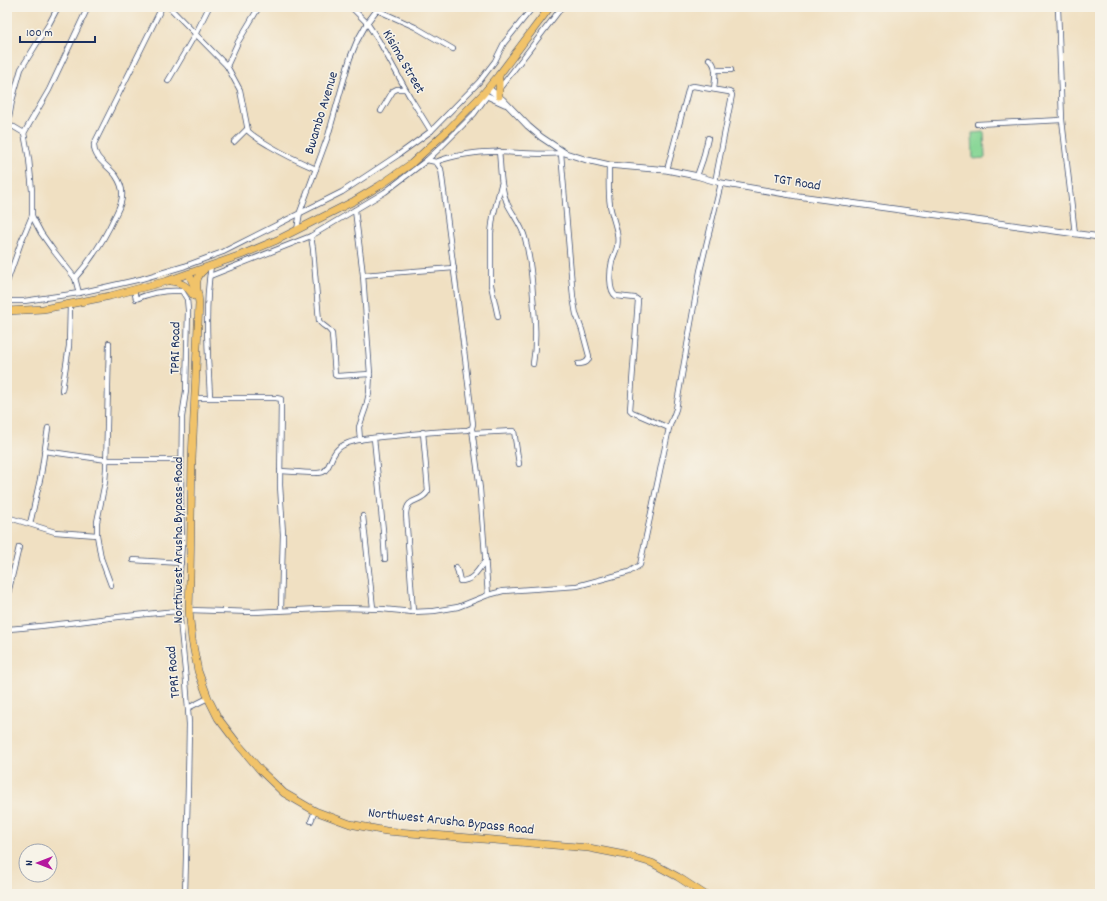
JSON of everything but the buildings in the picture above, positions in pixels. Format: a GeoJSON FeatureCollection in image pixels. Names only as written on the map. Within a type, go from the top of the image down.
{"type":"FeatureCollection","features":[{"type":"Feature","properties":{"kind":"main road"},"geometry":{"type":"LineString","coordinates":[[7,311],[43,309],[70,304],[110,296],[167,281],[210,267],[277,240],[360,197],[411,164],[485,95],[488,88],[550,7]]}},
{"type":"Feature","properties":{"kind":"main road"},"geometry":{"type":"LineString","coordinates":[[499,75],[499,93]]}},
{"type":"Feature","properties":{"kind":"main road"},"geometry":{"type":"LineString","coordinates":[[196,296],[197,279],[202,271],[210,267]]}},
{"type":"Feature","properties":{"kind":"main road"},"geometry":{"type":"LineString","coordinates":[[187,274],[196,296]]}},
{"type":"Feature","properties":{"kind":"main road"},"geometry":{"type":"LineString","coordinates":[[167,281],[183,284],[196,296]]}},
{"type":"Feature","properties":{"kind":"main road","name":"Northwest Arusha Bypass Road"},"geometry":{"type":"LineString","coordinates":[[196,296],[198,323],[194,398],[189,610],[192,640],[198,671],[208,698],[218,718],[237,743],[261,771],[284,793],[315,811],[350,824],[386,831],[589,848],[625,855],[652,863],[678,877],[704,894]]}},
{"type":"Feature","properties":{"kind":"street"},"geometry":{"type":"LineString","coordinates":[[24,133],[14,127],[7,127],[12,101],[22,69],[58,7]]}},
{"type":"Feature","properties":{"kind":"street"},"geometry":{"type":"LineString","coordinates":[[7,282],[32,216],[30,159],[24,133],[50,90],[88,7]]}},
{"type":"Feature","properties":{"kind":"street"},"geometry":{"type":"LineString","coordinates":[[75,278],[97,251],[121,203],[122,196],[121,184],[95,153],[94,144],[162,7]]}},
{"type":"Feature","properties":{"kind":"street"},"geometry":{"type":"LineString","coordinates":[[168,7],[196,33],[227,66],[240,90],[247,128],[252,134],[264,143],[316,170]]}},
{"type":"Feature","properties":{"kind":"street"},"geometry":{"type":"LineString","coordinates":[[168,81],[196,33],[209,7]]}},
{"type":"Feature","properties":{"kind":"street"},"geometry":{"type":"LineString","coordinates":[[227,66],[238,42],[259,7]]}},
{"type":"Feature","properties":{"kind":"street","name":"Kisima Street"},"geometry":{"type":"LineString","coordinates":[[351,7],[367,23],[431,131]]}},
{"type":"Feature","properties":{"kind":"street"},"geometry":{"type":"LineString","coordinates":[[7,301],[24,301],[78,293],[141,279],[185,266],[223,252],[342,192],[431,131],[479,82],[495,61],[504,43],[533,7]]}},
{"type":"Feature","properties":{"kind":"street"},"geometry":{"type":"LineString","coordinates":[[499,93],[562,7]]}},
{"type":"Feature","properties":{"kind":"street"},"geometry":{"type":"LineString","coordinates":[[1058,7],[1062,120],[1076,234]]}},
{"type":"Feature","properties":{"kind":"street"},"geometry":{"type":"LineString","coordinates":[[378,8],[453,49]]}},
{"type":"Feature","properties":{"kind":"street","name":"Bwambo Avenue"},"geometry":{"type":"LineString","coordinates":[[297,230],[300,212],[328,136],[356,41],[378,8]]}},
{"type":"Feature","properties":{"kind":"street"},"geometry":{"type":"LineString","coordinates":[[709,59],[714,63],[714,89]]}},
{"type":"Feature","properties":{"kind":"street"},"geometry":{"type":"LineString","coordinates":[[715,70],[730,70]]}},
{"type":"Feature","properties":{"kind":"street"},"geometry":{"type":"LineString","coordinates":[[189,610],[236,612],[373,608],[413,612],[434,611],[458,607],[488,595],[503,591],[577,586],[636,569],[640,565],[669,428],[676,409],[700,271],[718,182],[732,94],[714,89],[693,86],[688,87],[667,170]]}},
{"type":"Feature","properties":{"kind":"street","name":"TGT Road"},"geometry":{"type":"LineString","coordinates":[[488,88],[499,93],[523,122],[541,137],[563,153],[587,160],[610,165],[667,170],[698,176],[718,182],[798,196],[1100,236]]}},
{"type":"Feature","properties":{"kind":"street"},"geometry":{"type":"LineString","coordinates":[[381,111],[393,91],[397,89],[405,89]]}},
{"type":"Feature","properties":{"kind":"street"},"geometry":{"type":"LineString","coordinates":[[210,276],[311,236],[385,192],[428,160],[474,114],[485,95],[509,106]]}},
{"type":"Feature","properties":{"kind":"street"},"geometry":{"type":"LineString","coordinates":[[977,124],[1062,120]]}},
{"type":"Feature","properties":{"kind":"street"},"geometry":{"type":"LineString","coordinates":[[234,142],[247,128]]}},
{"type":"Feature","properties":{"kind":"street"},"geometry":{"type":"LineString","coordinates":[[698,176],[708,138]]}},
{"type":"Feature","properties":{"kind":"street"},"geometry":{"type":"LineString","coordinates":[[428,160],[436,162],[452,156],[484,152],[537,155],[563,153],[573,297],[576,314],[589,356],[589,359],[586,362],[583,364],[578,364]]}},
{"type":"Feature","properties":{"kind":"street"},"geometry":{"type":"LineString","coordinates":[[499,152],[501,184],[508,204],[525,237],[528,252],[536,331],[533,364]]}},
{"type":"Feature","properties":{"kind":"street"},"geometry":{"type":"LineString","coordinates":[[436,162],[441,169],[470,395],[473,424],[472,431],[480,489],[488,595]]}},
{"type":"Feature","properties":{"kind":"street"},"geometry":{"type":"LineString","coordinates":[[610,165],[610,206],[618,239],[610,268],[612,291],[616,296],[635,298],[638,300],[630,410],[669,428]]}},
{"type":"Feature","properties":{"kind":"street"},"geometry":{"type":"LineString","coordinates":[[498,317],[491,285],[491,233],[493,217],[501,184]]}},
{"type":"Feature","properties":{"kind":"street"},"geometry":{"type":"LineString","coordinates":[[355,210],[363,275],[370,374],[369,394],[359,427],[360,440]]}},
{"type":"Feature","properties":{"kind":"street"},"geometry":{"type":"LineString","coordinates":[[32,216],[41,233],[75,278],[78,293]]}},
{"type":"Feature","properties":{"kind":"street"},"geometry":{"type":"LineString","coordinates":[[311,236],[319,321],[330,330],[332,334],[336,376],[370,374]]}},
{"type":"Feature","properties":{"kind":"street"},"geometry":{"type":"LineString","coordinates":[[210,267],[207,314],[210,397]]}},
{"type":"Feature","properties":{"kind":"street"},"geometry":{"type":"LineString","coordinates":[[363,275],[454,268]]}},
{"type":"Feature","properties":{"kind":"street","name":"TPRI Road"},"geometry":{"type":"LineString","coordinates":[[134,290],[136,299],[143,296],[174,290],[182,291],[187,299],[188,310],[186,391],[182,417],[182,543],[178,599],[188,708],[188,786],[184,894]]}},
{"type":"Feature","properties":{"kind":"street"},"geometry":{"type":"LineString","coordinates":[[62,390],[68,346],[70,304]]}},
{"type":"Feature","properties":{"kind":"street"},"geometry":{"type":"LineString","coordinates":[[109,343],[107,460],[105,482],[96,535],[101,558],[111,585]]}},
{"type":"Feature","properties":{"kind":"street"},"geometry":{"type":"LineString","coordinates":[[194,398],[281,399],[280,471],[283,534],[281,610]]}},
{"type":"Feature","properties":{"kind":"street"},"geometry":{"type":"LineString","coordinates":[[30,524],[41,475],[48,428]]}},
{"type":"Feature","properties":{"kind":"street"},"geometry":{"type":"LineString","coordinates":[[280,471],[315,473],[324,472],[339,447],[360,440],[423,432],[467,430],[514,431],[520,464]]}},
{"type":"Feature","properties":{"kind":"street"},"geometry":{"type":"LineString","coordinates":[[413,612],[406,509],[408,504],[422,498],[428,491],[423,432]]}},
{"type":"Feature","properties":{"kind":"street"},"geometry":{"type":"LineString","coordinates":[[374,438],[383,530],[384,559]]}},
{"type":"Feature","properties":{"kind":"street"},"geometry":{"type":"LineString","coordinates":[[44,451],[107,460],[181,460]]}},
{"type":"Feature","properties":{"kind":"street"},"geometry":{"type":"LineString","coordinates":[[363,516],[373,608]]}},
{"type":"Feature","properties":{"kind":"street"},"geometry":{"type":"LineString","coordinates":[[7,517],[55,532],[96,535]]}},
{"type":"Feature","properties":{"kind":"street"},"geometry":{"type":"LineString","coordinates":[[7,598],[19,547]]}},
{"type":"Feature","properties":{"kind":"street"},"geometry":{"type":"LineString","coordinates":[[133,560],[181,563]]}},
{"type":"Feature","properties":{"kind":"street"},"geometry":{"type":"LineString","coordinates":[[456,567],[460,581],[464,581],[474,576],[486,560]]}},
{"type":"Feature","properties":{"kind":"street"},"geometry":{"type":"LineString","coordinates":[[7,629],[59,625],[114,617],[180,611]]}},
{"type":"Feature","properties":{"kind":"street"},"geometry":{"type":"LineString","coordinates":[[188,708],[208,698]]}},
{"type":"Feature","properties":{"kind":"street"},"geometry":{"type":"LineString","coordinates":[[311,821],[315,811]]}},
{"type":"Feature","properties":{"kind":"green space"},"geometry":{"type":"Polygon","coordinates":[[[984,132],[985,158],[973,159],[972,133],[984,132]]]}}]}
